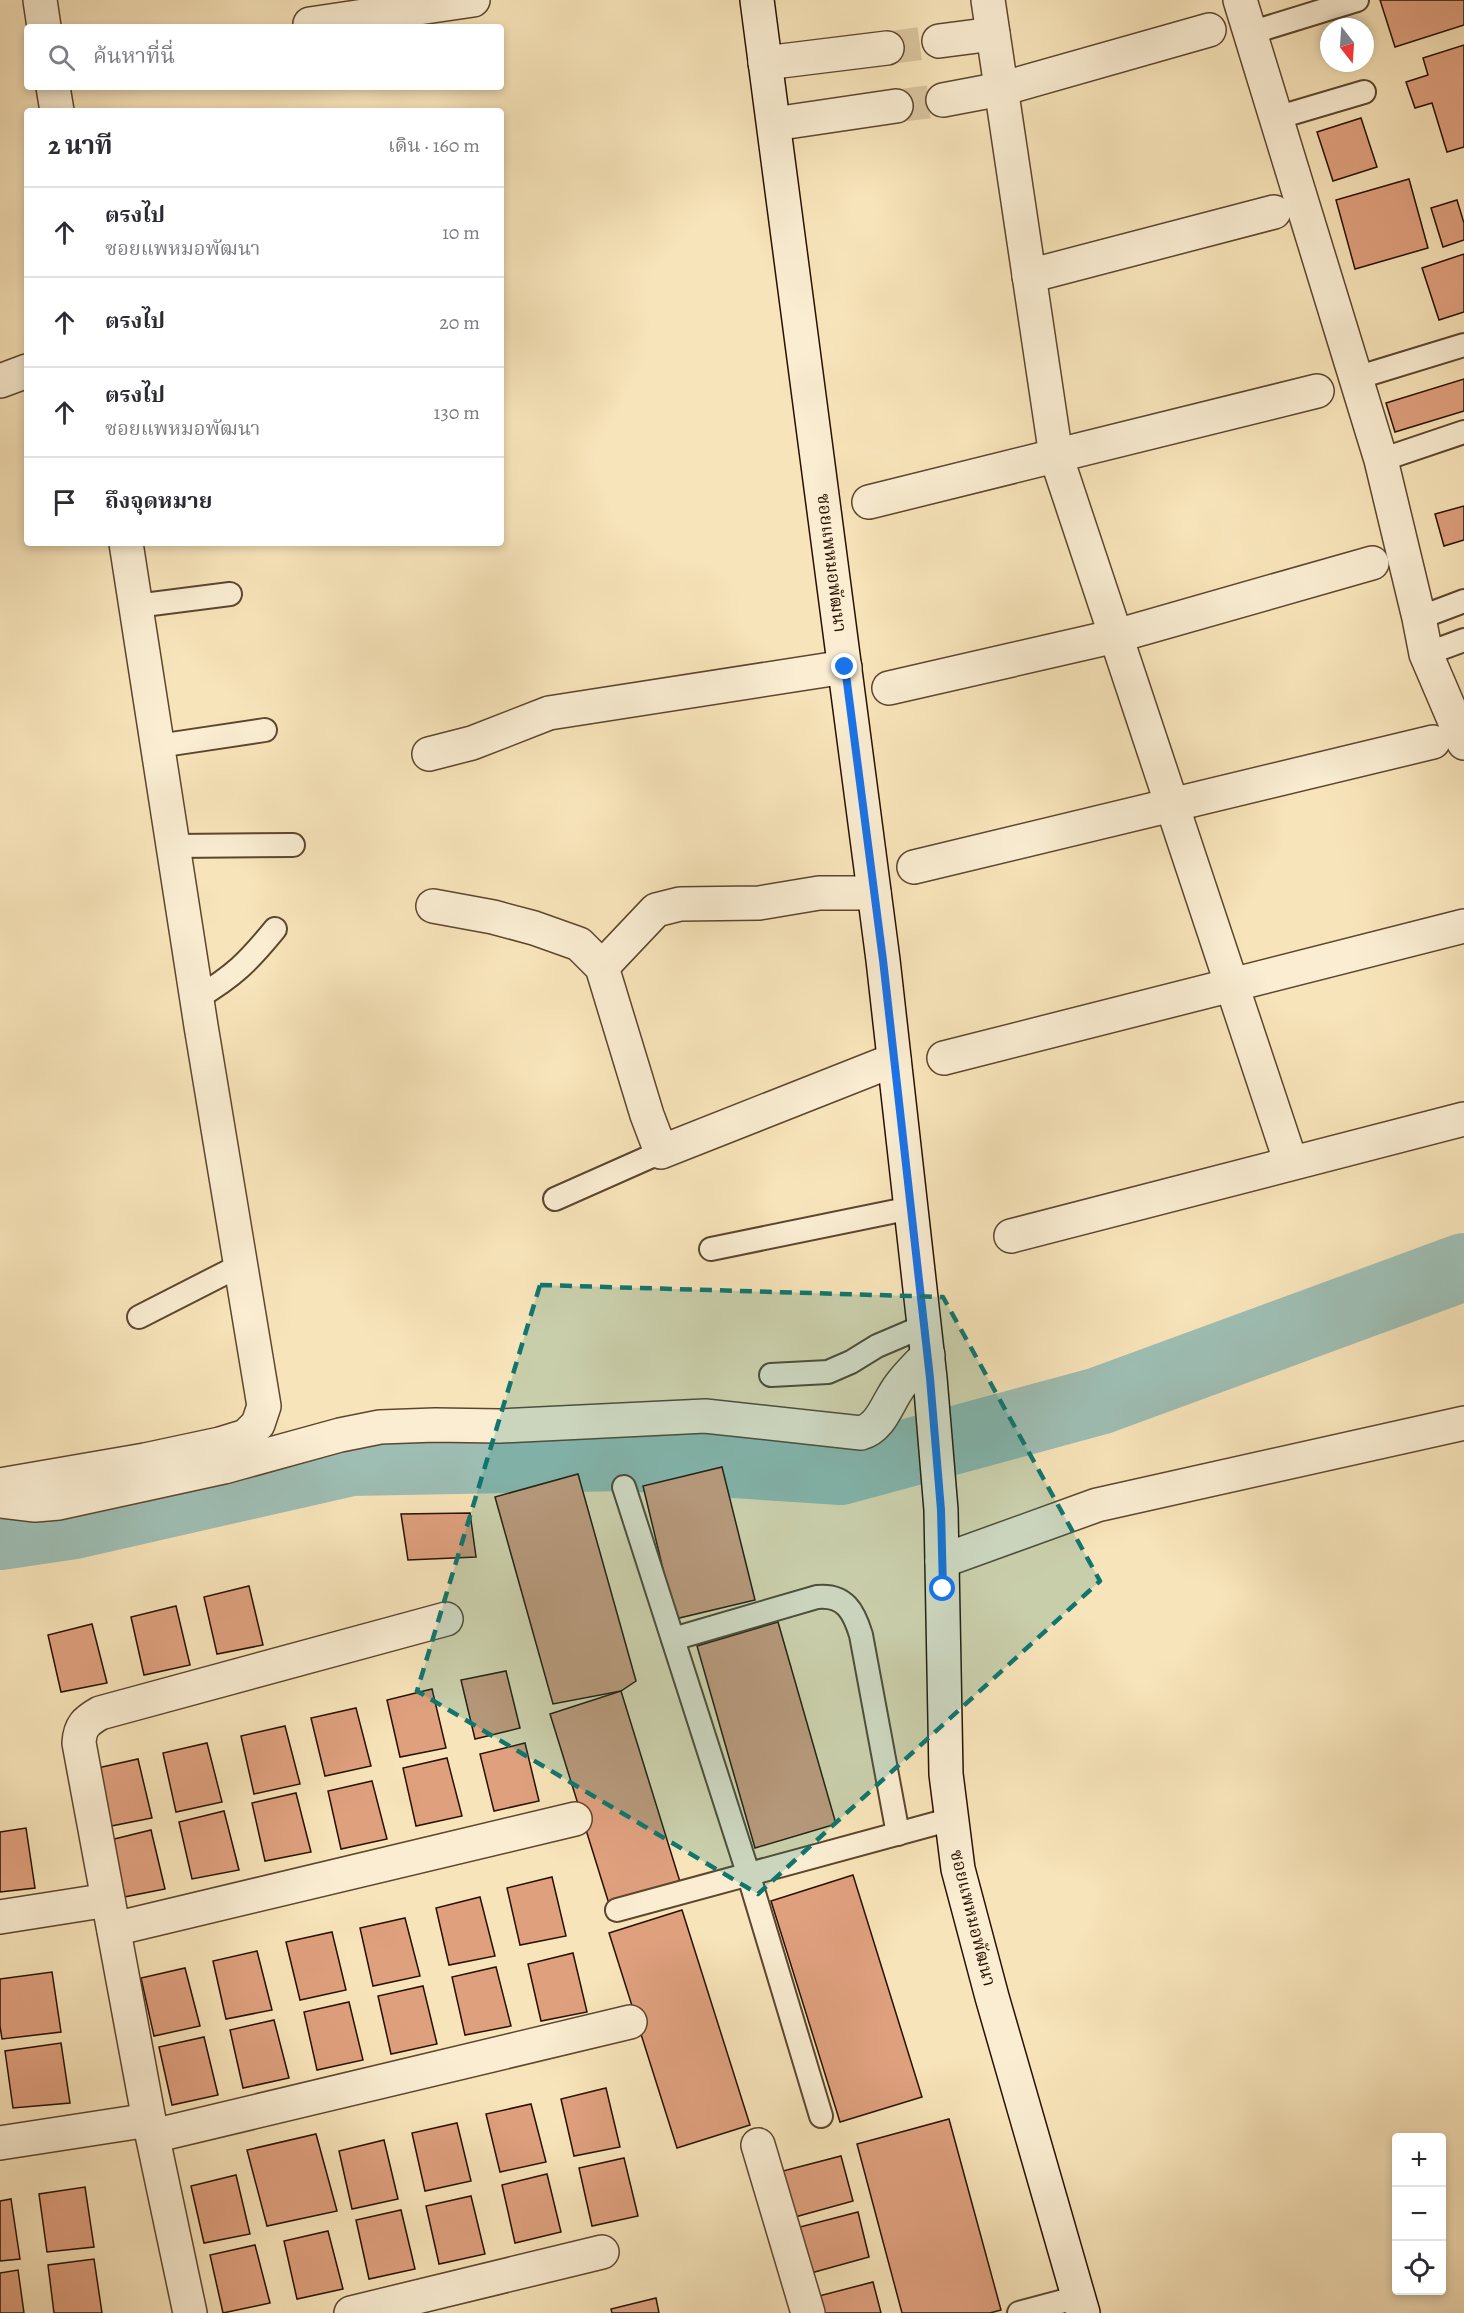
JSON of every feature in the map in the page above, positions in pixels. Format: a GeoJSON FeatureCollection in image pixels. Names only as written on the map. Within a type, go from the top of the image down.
{"type":"FeatureCollection","features":[{"type":"Feature","properties":{"kind":"street"},"geometry":{"type":"LineString","coordinates":[[40,0],[44,24]]}},
{"type":"Feature","properties":{"kind":"street"},"geometry":{"type":"LineString","coordinates":[[310,24],[473,0]]}},
{"type":"Feature","properties":{"kind":"street","name":"ซอยแพหมอพัฒนา"},"geometry":{"type":"LineString","coordinates":[[757,0],[874,893],[927,1353],[941,1510],[946,1774],[958,1869],[992,1997],[1081,2305]]}},
{"type":"Feature","properties":{"kind":"street"},"geometry":{"type":"LineString","coordinates":[[988,0],[1056,456],[1291,1163]]}},
{"type":"Feature","properties":{"kind":"street"},"geometry":{"type":"LineString","coordinates":[[914,867],[1448,743],[1381,460],[1240,0]]}},
{"type":"Feature","properties":{"kind":"street"},"geometry":{"type":"LineString","coordinates":[[943,100],[1001,89],[1209,30]]}},
{"type":"Feature","properties":{"kind":"street"},"geometry":{"type":"LineString","coordinates":[[939,40],[993,34]]}},
{"type":"Feature","properties":{"kind":"street"},"geometry":{"type":"LineString","coordinates":[[765,63],[887,48]]}},
{"type":"Feature","properties":{"kind":"street"},"geometry":{"type":"LineString","coordinates":[[54,90],[56,108]]}},
{"type":"Feature","properties":{"kind":"street"},"geometry":{"type":"LineString","coordinates":[[774,124],[896,106]]}},
{"type":"Feature","properties":{"kind":"street"},"geometry":{"type":"LineString","coordinates":[[1029,276],[1275,212]]}},
{"type":"Feature","properties":{"kind":"street"},"geometry":{"type":"LineString","coordinates":[[0,381],[24,372]]}},
{"type":"Feature","properties":{"kind":"street"},"geometry":{"type":"LineString","coordinates":[[869,502],[1317,391]]}},
{"type":"Feature","properties":{"kind":"street"},"geometry":{"type":"LineString","coordinates":[[0,1485],[145,1460],[220,1444],[246,1436],[258,1424],[264,1406],[196,998],[126,546]]}},
{"type":"Feature","properties":{"kind":"street"},"geometry":{"type":"LineString","coordinates":[[889,688],[1116,636],[1372,563]]}},
{"type":"Feature","properties":{"kind":"street"},"geometry":{"type":"LineString","coordinates":[[429,754],[472,743],[549,712],[845,667]]}},
{"type":"Feature","properties":{"kind":"street"},"geometry":{"type":"LineString","coordinates":[[602,966],[656,910],[680,904],[759,903],[819,893],[874,893]]}},
{"type":"Feature","properties":{"kind":"street"},"geometry":{"type":"LineString","coordinates":[[433,906],[534,927],[579,944],[602,966],[647,1115],[661,1152],[894,1060]]}},
{"type":"Feature","properties":{"kind":"street"},"geometry":{"type":"LineString","coordinates":[[944,1058],[1464,926]]}},
{"type":"Feature","properties":{"kind":"street"},"geometry":{"type":"LineString","coordinates":[[1011,1236],[1464,1119]]}},
{"type":"Feature","properties":{"kind":"street"},"geometry":{"type":"LineString","coordinates":[[0,1501],[35,1505],[59,1503],[224,1467],[340,1435],[380,1427],[500,1426],[705,1416],[861,1433],[871,1430],[876,1424],[901,1384],[927,1353]]}},
{"type":"Feature","properties":{"kind":"street"},"geometry":{"type":"LineString","coordinates":[[942,1560],[1097,1505],[1464,1423]]}},
{"type":"Feature","properties":{"kind":"street"},"geometry":{"type":"LineString","coordinates":[[190,2313],[151,2128],[79,1743],[80,1731],[86,1721],[100,1713],[446,1619]]}},
{"type":"Feature","properties":{"kind":"street"},"geometry":{"type":"LineString","coordinates":[[0,1917],[111,1915],[575,1819]]}},
{"type":"Feature","properties":{"kind":"street"},"geometry":{"type":"LineString","coordinates":[[0,2143],[151,2128],[630,2022]]}},
{"type":"Feature","properties":{"kind":"street"},"geometry":{"type":"LineString","coordinates":[[758,2145],[808,2313]]}},
{"type":"Feature","properties":{"kind":"street"},"geometry":{"type":"LineString","coordinates":[[351,2313],[602,2252]]}},
{"type":"Feature","properties":{"kind":"lane"},"geometry":{"type":"LineString","coordinates":[[1250,33],[1357,0]]}},
{"type":"Feature","properties":{"kind":"lane"},"geometry":{"type":"LineString","coordinates":[[1276,117],[1364,92]]}},
{"type":"Feature","properties":{"kind":"lane"},"geometry":{"type":"LineString","coordinates":[[1356,378],[1464,345]]}},
{"type":"Feature","properties":{"kind":"lane"},"geometry":{"type":"LineString","coordinates":[[1381,460],[1464,432]]}},
{"type":"Feature","properties":{"kind":"lane"},"geometry":{"type":"LineString","coordinates":[[136,606],[230,594]]}},
{"type":"Feature","properties":{"kind":"lane"},"geometry":{"type":"LineString","coordinates":[[1419,618],[1464,601]]}},
{"type":"Feature","properties":{"kind":"lane"},"geometry":{"type":"LineString","coordinates":[[1426,654],[1464,640]]}},
{"type":"Feature","properties":{"kind":"lane"},"geometry":{"type":"LineString","coordinates":[[158,746],[265,730]]}},
{"type":"Feature","properties":{"kind":"lane"},"geometry":{"type":"LineString","coordinates":[[174,846],[293,845]]}},
{"type":"Feature","properties":{"kind":"lane"},"geometry":{"type":"LineString","coordinates":[[196,998],[224,982],[243,966],[275,929]]}},
{"type":"Feature","properties":{"kind":"lane"},"geometry":{"type":"LineString","coordinates":[[555,1199],[661,1152]]}},
{"type":"Feature","properties":{"kind":"lane"},"geometry":{"type":"LineString","coordinates":[[711,1249],[911,1208]]}},
{"type":"Feature","properties":{"kind":"lane"},"geometry":{"type":"LineString","coordinates":[[139,1317],[242,1265]]}},
{"type":"Feature","properties":{"kind":"lane"},"geometry":{"type":"LineString","coordinates":[[771,1375],[828,1372],[851,1362],[877,1346],[927,1353]]}},
{"type":"Feature","properties":{"kind":"lane"},"geometry":{"type":"LineString","coordinates":[[624,1486],[748,1873],[821,2116]]}},
{"type":"Feature","properties":{"kind":"lane"},"geometry":{"type":"LineString","coordinates":[[673,1639],[817,1597],[829,1596],[845,1604],[852,1611],[861,1635],[898,1834]]}},
{"type":"Feature","properties":{"kind":"lane"},"geometry":{"type":"LineString","coordinates":[[617,1910],[951,1819]]}},
{"type":"Feature","properties":{"kind":"lane"},"geometry":{"type":"LineString","coordinates":[[1019,2313],[1081,2305]]}},
{"type":"Feature","properties":{"kind":"highlighted area"},"geometry":{"type":"Polygon","coordinates":[[[540,1285],[943,1297],[1100,1581],[758,1894],[417,1691],[540,1285]]]}},
{"type":"Feature","properties":{"kind":"building"},"geometry":{"type":"Polygon","coordinates":[[[1380,0],[1464,0],[1464,25],[1395,47],[1380,0]]]}},
{"type":"Feature","properties":{"kind":"building"},"geometry":{"type":"Polygon","coordinates":[[[1464,45],[1464,147],[1447,152],[1432,103],[1415,108],[1406,82],[1428,75],[1423,58],[1464,45]]]}},
{"type":"Feature","properties":{"kind":"building"},"geometry":{"type":"Polygon","coordinates":[[[1361,118],[1377,167],[1333,181],[1317,132],[1361,118]]]}},
{"type":"Feature","properties":{"kind":"building"},"geometry":{"type":"Polygon","coordinates":[[[1409,179],[1428,248],[1355,269],[1336,200],[1409,179]]]}},
{"type":"Feature","properties":{"kind":"building"},"geometry":{"type":"Polygon","coordinates":[[[1457,200],[1464,223],[1464,240],[1443,247],[1431,208],[1457,200]]]}},
{"type":"Feature","properties":{"kind":"building"},"geometry":{"type":"Polygon","coordinates":[[[1464,254],[1464,312],[1439,320],[1422,268],[1464,254]]]}},
{"type":"Feature","properties":{"kind":"building"},"geometry":{"type":"Polygon","coordinates":[[[1464,379],[1464,411],[1395,432],[1386,403],[1464,379]]]}},
{"type":"Feature","properties":{"kind":"building"},"geometry":{"type":"Polygon","coordinates":[[[1464,506],[1464,540],[1444,546],[1435,514],[1464,506]]]}},
{"type":"Feature","properties":{"kind":"building"},"geometry":{"type":"Polygon","coordinates":[[[722,1467],[755,1600],[675,1619],[643,1486],[722,1467]]]}},
{"type":"Feature","properties":{"kind":"building"},"geometry":{"type":"Polygon","coordinates":[[[578,1474],[636,1681],[621,1691],[553,1704],[495,1497],[578,1474]]]}},
{"type":"Feature","properties":{"kind":"building"},"geometry":{"type":"Polygon","coordinates":[[[470,1513],[476,1557],[408,1560],[401,1514],[470,1513]]]}},
{"type":"Feature","properties":{"kind":"building"},"geometry":{"type":"Polygon","coordinates":[[[249,1586],[263,1645],[217,1654],[204,1597],[249,1586]]]}},
{"type":"Feature","properties":{"kind":"building"},"geometry":{"type":"Polygon","coordinates":[[[176,1606],[190,1665],[144,1675],[131,1617],[176,1606]]]}},
{"type":"Feature","properties":{"kind":"building"},"geometry":{"type":"Polygon","coordinates":[[[778,1622],[836,1824],[755,1848],[697,1646],[778,1622]]]}},
{"type":"Feature","properties":{"kind":"building"},"geometry":{"type":"Polygon","coordinates":[[[92,1624],[107,1683],[61,1692],[48,1635],[92,1624]]]}},
{"type":"Feature","properties":{"kind":"building"},"geometry":{"type":"Polygon","coordinates":[[[506,1671],[520,1728],[475,1739],[461,1680],[506,1671]]]}},
{"type":"Feature","properties":{"kind":"building"},"geometry":{"type":"Polygon","coordinates":[[[432,1689],[446,1748],[400,1757],[387,1700],[432,1689]]]}},
{"type":"Feature","properties":{"kind":"building"},"geometry":{"type":"Polygon","coordinates":[[[621,1691],[681,1885],[610,1907],[550,1714],[621,1691]]]}},
{"type":"Feature","properties":{"kind":"building"},"geometry":{"type":"Polygon","coordinates":[[[356,1708],[371,1766],[325,1776],[311,1718],[356,1708]]]}},
{"type":"Feature","properties":{"kind":"building"},"geometry":{"type":"Polygon","coordinates":[[[285,1726],[300,1784],[254,1794],[241,1736],[285,1726]]]}},
{"type":"Feature","properties":{"kind":"building"},"geometry":{"type":"Polygon","coordinates":[[[207,1743],[222,1802],[176,1812],[163,1753],[207,1743]]]}},
{"type":"Feature","properties":{"kind":"building"},"geometry":{"type":"Polygon","coordinates":[[[525,1743],[539,1801],[494,1811],[480,1754],[525,1743]]]}},
{"type":"Feature","properties":{"kind":"building"},"geometry":{"type":"Polygon","coordinates":[[[447,1758],[462,1816],[416,1826],[403,1768],[447,1758]]]}},
{"type":"Feature","properties":{"kind":"building"},"geometry":{"type":"Polygon","coordinates":[[[138,1759],[152,1818],[106,1827],[93,1769],[138,1759]]]}},
{"type":"Feature","properties":{"kind":"building"},"geometry":{"type":"Polygon","coordinates":[[[372,1781],[387,1839],[341,1849],[328,1791],[372,1781]]]}},
{"type":"Feature","properties":{"kind":"building"},"geometry":{"type":"Polygon","coordinates":[[[296,1793],[311,1852],[265,1861],[252,1803],[296,1793]]]}},
{"type":"Feature","properties":{"kind":"building"},"geometry":{"type":"Polygon","coordinates":[[[224,1811],[239,1870],[192,1879],[179,1822],[224,1811]]]}},
{"type":"Feature","properties":{"kind":"building"},"geometry":{"type":"Polygon","coordinates":[[[26,1828],[35,1888],[0,1892],[0,1832],[26,1828]]]}},
{"type":"Feature","properties":{"kind":"building"},"geometry":{"type":"Polygon","coordinates":[[[151,1830],[165,1889],[119,1898],[106,1841],[151,1830]]]}},
{"type":"Feature","properties":{"kind":"building"},"geometry":{"type":"Polygon","coordinates":[[[853,1875],[922,2097],[840,2122],[771,1901],[853,1875]]]}},
{"type":"Feature","properties":{"kind":"building"},"geometry":{"type":"Polygon","coordinates":[[[552,1877],[566,1936],[520,1945],[507,1888],[552,1877]]]}},
{"type":"Feature","properties":{"kind":"building"},"geometry":{"type":"Polygon","coordinates":[[[480,1897],[495,1956],[449,1965],[436,1908],[480,1897]]]}},
{"type":"Feature","properties":{"kind":"building"},"geometry":{"type":"Polygon","coordinates":[[[682,1910],[750,2125],[677,2148],[609,1933],[682,1910]]]}},
{"type":"Feature","properties":{"kind":"building"},"geometry":{"type":"Polygon","coordinates":[[[405,1918],[420,1976],[373,1986],[360,1928],[405,1918]]]}},
{"type":"Feature","properties":{"kind":"building"},"geometry":{"type":"Polygon","coordinates":[[[332,1932],[346,1990],[300,2000],[286,1942],[332,1932]]]}},
{"type":"Feature","properties":{"kind":"building"},"geometry":{"type":"Polygon","coordinates":[[[257,1951],[272,2010],[226,2019],[213,1961],[257,1951]]]}},
{"type":"Feature","properties":{"kind":"building"},"geometry":{"type":"Polygon","coordinates":[[[573,1953],[587,2012],[541,2021],[528,1964],[573,1953]]]}},
{"type":"Feature","properties":{"kind":"building"},"geometry":{"type":"Polygon","coordinates":[[[496,1967],[511,2026],[465,2035],[452,1977],[496,1967]]]}},
{"type":"Feature","properties":{"kind":"building"},"geometry":{"type":"Polygon","coordinates":[[[185,1968],[200,2026],[154,2036],[141,1978],[185,1968]]]}},
{"type":"Feature","properties":{"kind":"building"},"geometry":{"type":"Polygon","coordinates":[[[52,1972],[61,2032],[2,2039],[0,1979],[52,1972]]]}},
{"type":"Feature","properties":{"kind":"building"},"geometry":{"type":"Polygon","coordinates":[[[423,1986],[437,2044],[391,2054],[378,1996],[423,1986]]]}},
{"type":"Feature","properties":{"kind":"building"},"geometry":{"type":"Polygon","coordinates":[[[349,2002],[363,2060],[317,2070],[304,2012],[349,2002]]]}},
{"type":"Feature","properties":{"kind":"building"},"geometry":{"type":"Polygon","coordinates":[[[274,2020],[289,2078],[243,2088],[230,2030],[274,2020]]]}},
{"type":"Feature","properties":{"kind":"building"},"geometry":{"type":"Polygon","coordinates":[[[204,2037],[218,2095],[172,2105],[159,2047],[204,2037]]]}},
{"type":"Feature","properties":{"kind":"building"},"geometry":{"type":"Polygon","coordinates":[[[61,2043],[70,2103],[13,2108],[5,2051],[61,2043]]]}},
{"type":"Feature","properties":{"kind":"building"},"geometry":{"type":"Polygon","coordinates":[[[606,2088],[620,2147],[574,2156],[561,2099],[606,2088]]]}},
{"type":"Feature","properties":{"kind":"building"},"geometry":{"type":"Polygon","coordinates":[[[531,2104],[546,2162],[500,2172],[486,2114],[531,2104]]]}},
{"type":"Feature","properties":{"kind":"building"},"geometry":{"type":"Polygon","coordinates":[[[949,2119],[1001,2310],[990,2313],[902,2313],[857,2144],[949,2119]]]}},
{"type":"Feature","properties":{"kind":"building"},"geometry":{"type":"Polygon","coordinates":[[[457,2123],[471,2181],[425,2191],[412,2133],[457,2123]]]}},
{"type":"Feature","properties":{"kind":"building"},"geometry":{"type":"Polygon","coordinates":[[[316,2134],[337,2211],[267,2226],[247,2150],[316,2134]]]}},
{"type":"Feature","properties":{"kind":"building"},"geometry":{"type":"Polygon","coordinates":[[[384,2140],[398,2199],[352,2209],[339,2151],[384,2140]]]}},
{"type":"Feature","properties":{"kind":"building"},"geometry":{"type":"Polygon","coordinates":[[[841,2156],[853,2201],[795,2217],[783,2171],[841,2156]]]}},
{"type":"Feature","properties":{"kind":"building"},"geometry":{"type":"Polygon","coordinates":[[[624,2158],[638,2216],[592,2226],[579,2168],[624,2158]]]}},
{"type":"Feature","properties":{"kind":"building"},"geometry":{"type":"Polygon","coordinates":[[[547,2174],[561,2232],[515,2243],[502,2185],[547,2174]]]}},
{"type":"Feature","properties":{"kind":"building"},"geometry":{"type":"Polygon","coordinates":[[[236,2175],[250,2234],[204,2243],[191,2186],[236,2175]]]}},
{"type":"Feature","properties":{"kind":"building"},"geometry":{"type":"Polygon","coordinates":[[[85,2187],[94,2247],[47,2252],[39,2194],[85,2187]]]}},
{"type":"Feature","properties":{"kind":"building"},"geometry":{"type":"Polygon","coordinates":[[[471,2196],[485,2254],[439,2264],[426,2206],[471,2196]]]}},
{"type":"Feature","properties":{"kind":"building"},"geometry":{"type":"Polygon","coordinates":[[[11,2199],[20,2259],[0,2261],[0,2201],[11,2199]]]}},
{"type":"Feature","properties":{"kind":"building"},"geometry":{"type":"Polygon","coordinates":[[[401,2210],[415,2269],[369,2279],[356,2220],[401,2210]]]}},
{"type":"Feature","properties":{"kind":"building"},"geometry":{"type":"Polygon","coordinates":[[[858,2212],[869,2257],[811,2273],[800,2227],[858,2212]]]}},
{"type":"Feature","properties":{"kind":"building"},"geometry":{"type":"Polygon","coordinates":[[[328,2231],[343,2289],[297,2299],[284,2241],[328,2231]]]}},
{"type":"Feature","properties":{"kind":"building"},"geometry":{"type":"Polygon","coordinates":[[[255,2245],[270,2303],[223,2313],[210,2255],[255,2245]]]}},
{"type":"Feature","properties":{"kind":"building"},"geometry":{"type":"Polygon","coordinates":[[[94,2259],[102,2313],[54,2313],[48,2265],[94,2259]]]}},
{"type":"Feature","properties":{"kind":"building"},"geometry":{"type":"Polygon","coordinates":[[[18,2270],[24,2313],[0,2313],[0,2273],[18,2270]]]}},
{"type":"Feature","properties":{"kind":"building"},"geometry":{"type":"Polygon","coordinates":[[[873,2282],[881,2313],[819,2313],[815,2297],[873,2282]]]}},
{"type":"Feature","properties":{"kind":"building"},"geometry":{"type":"Polygon","coordinates":[[[656,2298],[659,2313],[612,2313],[611,2309],[656,2298]]]}},
{"type":"Feature","properties":{"kind":"waterway"},"geometry":{"type":"LineString","coordinates":[[0,1536],[74,1525],[351,1462],[625,1457],[841,1471],[1099,1401],[1464,1267]]}},
{"type":"Feature","properties":{"kind":"tunnel"},"geometry":{"type":"LineString","coordinates":[[887,48],[939,41]]}},
{"type":"Feature","properties":{"kind":"tunnel"},"geometry":{"type":"LineString","coordinates":[[896,106],[943,100]]}},
{"type":"Feature","properties":{"kind":"route"},"geometry":{"type":"LineString","coordinates":[[845,667],[883,960],[930,1378],[941,1510],[943,1589]]}}]}
